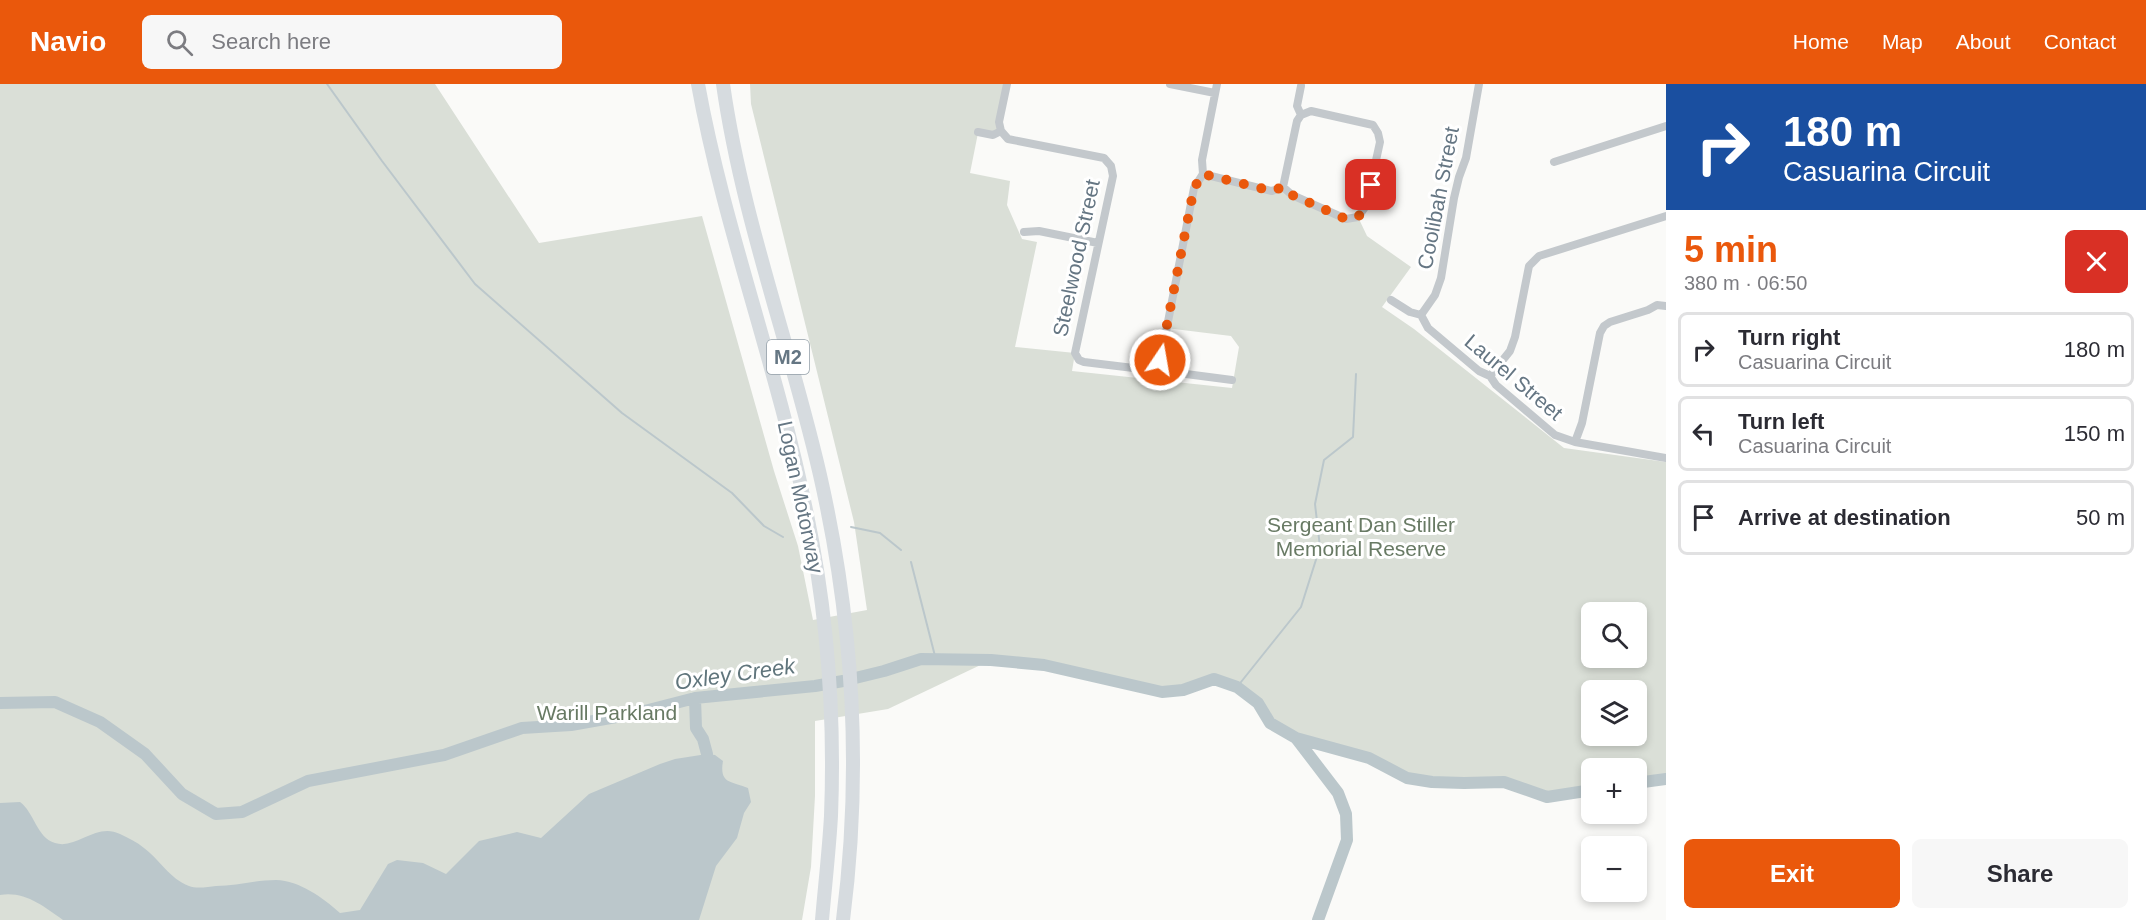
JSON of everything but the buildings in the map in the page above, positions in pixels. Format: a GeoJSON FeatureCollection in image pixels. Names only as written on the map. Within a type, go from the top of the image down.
{"type":"FeatureCollection","features":[{"type":"Feature","properties":{"kind":"highway","name":"Logan Motorway"},"geometry":{"type":"LineString","coordinates":[[698,84],[721,190],[779,399],[806,509],[823,615],[831,719],[831,816],[822,920]]}},
{"type":"Feature","properties":{"kind":"highway","name":"Logan Motorway"},"geometry":{"type":"LineString","coordinates":[[723,84],[733,143],[753,233],[820,474],[844,613],[852,718],[851,812],[843,920]]}},
{"type":"Feature","properties":{"kind":"street"},"geometry":{"type":"LineString","coordinates":[[1001,132],[999,122],[1007,84]]}},
{"type":"Feature","properties":{"kind":"street"},"geometry":{"type":"LineString","coordinates":[[1170,84],[1215,93]]}},
{"type":"Feature","properties":{"kind":"street"},"geometry":{"type":"LineString","coordinates":[[1217,84],[1202,160],[1203,174],[1194,188],[1165,337],[1156,366],[1163,371],[1232,380]]}},
{"type":"Feature","properties":{"kind":"street","name":"Coolibah Street"},"geometry":{"type":"LineString","coordinates":[[1421,315],[1435,294],[1441,278],[1458,177],[1466,159],[1479,84]]}},
{"type":"Feature","properties":{"kind":"street"},"geometry":{"type":"LineString","coordinates":[[1301,86],[1297,105],[1301,115]]}},
{"type":"Feature","properties":{"kind":"street"},"geometry":{"type":"LineString","coordinates":[[1311,111],[1373,125],[1380,142],[1366,206],[1358,217],[1346,219],[1292,195],[1283,187],[1297,121],[1301,115],[1311,111]]}},
{"type":"Feature","properties":{"kind":"street"},"geometry":{"type":"LineString","coordinates":[[1554,162],[1666,126]]}},
{"type":"Feature","properties":{"kind":"street","name":"Steelwood Street"},"geometry":{"type":"LineString","coordinates":[[978,132],[993,135],[1001,132],[1008,139],[1104,158],[1111,166],[1113,176],[1076,353],[1079,360],[1083,362],[1150,370],[1156,366]]}},
{"type":"Feature","properties":{"kind":"street"},"geometry":{"type":"LineString","coordinates":[[1203,174],[1272,191],[1283,187]]}},
{"type":"Feature","properties":{"kind":"street"},"geometry":{"type":"LineString","coordinates":[[1490,376],[1510,351],[1515,337],[1529,266],[1539,256],[1666,216]]}},
{"type":"Feature","properties":{"kind":"street"},"geometry":{"type":"LineString","coordinates":[[1024,232],[1039,231],[1098,243]]}},
{"type":"Feature","properties":{"kind":"street","name":"Laurel Street"},"geometry":{"type":"LineString","coordinates":[[1391,300],[1410,312],[1421,315],[1428,328],[1479,371],[1490,376],[1496,385],[1555,435],[1575,442],[1666,458]]}},
{"type":"Feature","properties":{"kind":"street"},"geometry":{"type":"LineString","coordinates":[[1575,442],[1582,423],[1600,333],[1604,326],[1657,305],[1666,306]]}},
{"type":"Feature","properties":{"kind":"green space"},"geometry":{"type":"Polygon","coordinates":[[[0,84],[435,84],[539,243],[702,216],[774,471],[798,546],[813,620],[867,610],[854,522],[751,104],[750,84],[1007,84],[1001,131],[978,133],[970,173],[1010,181],[1007,205],[1022,239],[1037,242],[1015,347],[1075,353],[1072,371],[1232,388],[1239,347],[1231,336],[1166,328],[1194,188],[1203,174],[1272,191],[1283,187],[1345,219],[1358,217],[1367,236],[1411,267],[1382,307],[1414,329],[1564,448],[1666,462],[1666,779],[1647,782],[1647,758],[1581,758],[1581,792],[1547,797],[1504,782],[1432,782],[1407,778],[1369,758],[1296,738],[1270,723],[1258,703],[1237,687],[1214,679],[1183,690],[1162,692],[1044,665],[991,660],[888,709],[815,721],[815,796],[811,867],[802,920],[0,920],[0,84]]]}},
{"type":"Feature","properties":{"kind":"shaded area"},"geometry":{"type":"Polygon","coordinates":[[[707,754],[715,755],[723,761],[722,768],[725,778],[748,788],[751,802],[744,813],[737,838],[716,866],[699,920],[63,920],[26,897],[0,895],[0,803],[20,802],[44,836],[55,843],[71,843],[94,833],[111,831],[141,846],[176,879],[189,886],[202,888],[268,880],[285,881],[310,891],[340,913],[360,910],[388,864],[397,860],[423,863],[446,874],[479,841],[517,832],[541,838],[589,794],[660,764],[707,754]]]}},
{"type":"Feature","properties":{"kind":"waterway"},"geometry":{"type":"LineString","coordinates":[[327,84],[475,284],[622,413],[732,493],[764,526],[783,537]]}},
{"type":"Feature","properties":{"kind":"waterway"},"geometry":{"type":"LineString","coordinates":[[1237,687],[1301,607],[1320,547],[1315,504],[1324,460],[1353,437],[1356,374]]}},
{"type":"Feature","properties":{"kind":"waterway"},"geometry":{"type":"LineString","coordinates":[[851,527],[880,533],[901,550]]}},
{"type":"Feature","properties":{"kind":"waterway"},"geometry":{"type":"LineString","coordinates":[[911,562],[936,660]]}},
{"type":"Feature","properties":{"kind":"waterway","name":"Oxley Creek"},"geometry":{"type":"LineString","coordinates":[[0,703],[55,702],[100,722],[145,754],[182,794],[216,814],[242,812],[308,781],[444,755],[522,728],[571,725],[633,714],[695,698],[815,686],[884,671],[921,659],[991,660],[1044,665],[1162,692],[1183,690],[1214,679],[1237,687],[1258,703],[1270,723],[1296,738],[1338,793],[1346,814],[1347,840],[1318,920]]}},
{"type":"Feature","properties":{"kind":"waterway"},"geometry":{"type":"LineString","coordinates":[[695,698],[696,728],[703,739],[707,754]]}},
{"type":"Feature","properties":{"kind":"waterway"},"geometry":{"type":"LineString","coordinates":[[1296,738],[1369,758],[1407,778],[1432,782],[1504,782],[1547,797],[1581,792]]}},
{"type":"Feature","properties":{"kind":"waterway"},"geometry":{"type":"LineString","coordinates":[[1647,782],[1666,779]]}},
{"type":"Feature","properties":{"kind":"route"},"geometry":{"type":"LineString","coordinates":[[1160,360],[1194,188],[1203,174],[1272,191],[1283,187],[1292,195],[1346,219],[1358,217],[1366,206],[1371,185]]}},
{"type":"Feature","properties":{"kind":"park label","name":"Sergeant Dan Stiller Memorial Reserve"},"geometry":{"type":"Point","coordinates":[1361,536]}},
{"type":"Feature","properties":{"kind":"park label","name":"Warill Parkland"},"geometry":{"type":"Point","coordinates":[607,712]}}]}
